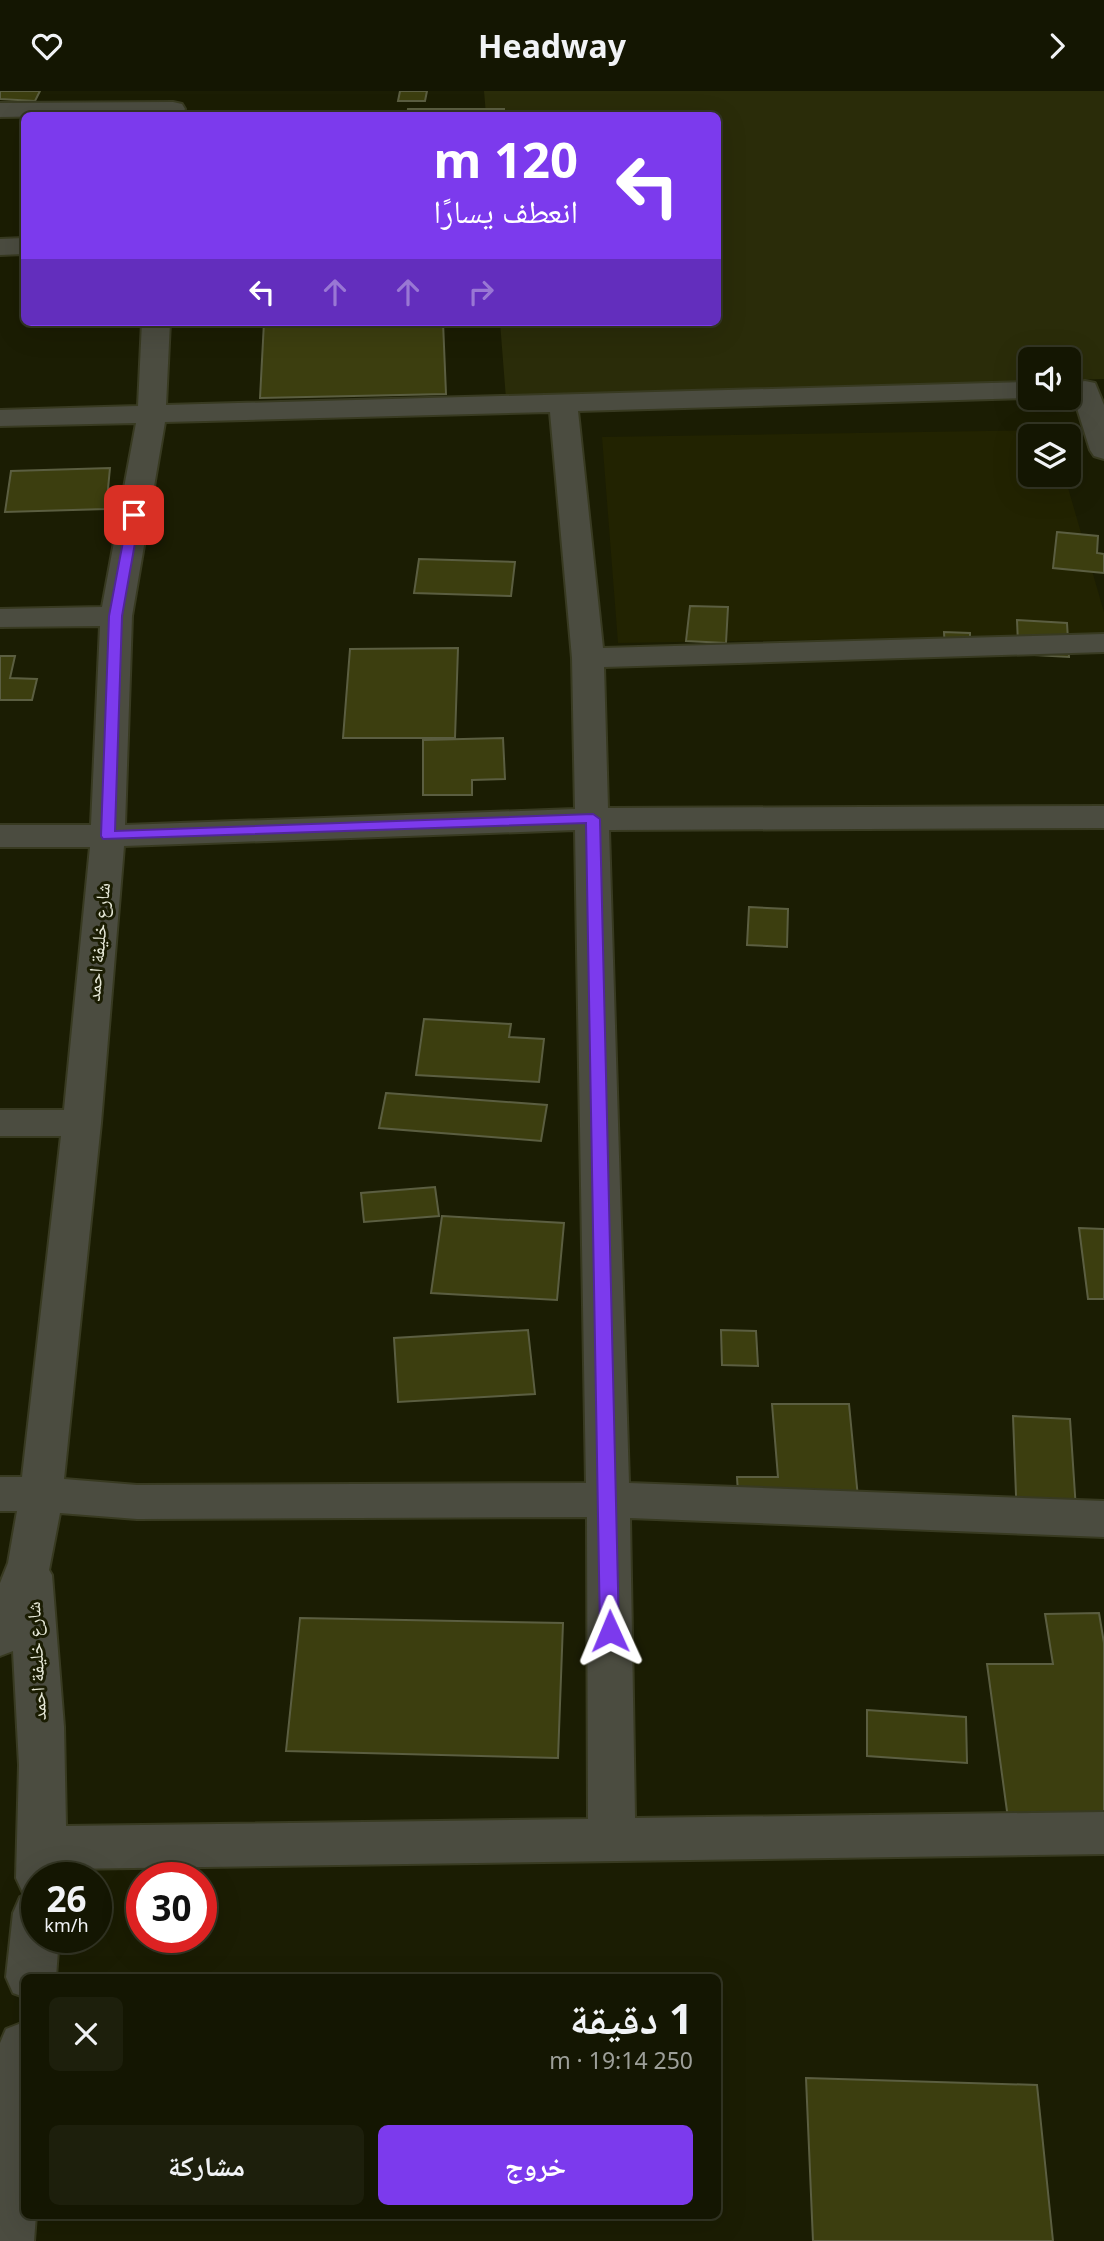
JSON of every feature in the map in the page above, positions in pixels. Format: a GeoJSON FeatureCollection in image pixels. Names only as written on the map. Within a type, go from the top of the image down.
{"type":"FeatureCollection","features":[{"type":"Feature","properties":{"kind":"street"},"geometry":{"type":"LineString","coordinates":[[0,110],[173,105]]}},
{"type":"Feature","properties":{"kind":"street"},"geometry":{"type":"LineString","coordinates":[[0,247],[21,246]]}},
{"type":"Feature","properties":{"kind":"street","name":"شارع خليفة احمد"},"geometry":{"type":"LineString","coordinates":[[41,1862],[42,1760],[30,1563],[20,1494],[82,1123],[108,836],[116,616],[152,413],[156,326]]}},
{"type":"Feature","properties":{"kind":"street"},"geometry":{"type":"LineString","coordinates":[[1086,389],[1104,450]]}},
{"type":"Feature","properties":{"kind":"street"},"geometry":{"type":"LineString","coordinates":[[0,418],[1018,390]]}},
{"type":"Feature","properties":{"kind":"street"},"geometry":{"type":"LineString","coordinates":[[563,403],[587,658],[593,819],[608,1500],[612,1842]]}},
{"type":"Feature","properties":{"kind":"street"},"geometry":{"type":"LineString","coordinates":[[0,618],[116,616]]}},
{"type":"Feature","properties":{"kind":"street"},"geometry":{"type":"LineString","coordinates":[[587,658],[1104,643]]}},
{"type":"Feature","properties":{"kind":"street"},"geometry":{"type":"LineString","coordinates":[[0,836],[108,836],[593,819],[1104,817]]}},
{"type":"Feature","properties":{"kind":"street"},"geometry":{"type":"LineString","coordinates":[[0,1123],[82,1123]]}},
{"type":"Feature","properties":{"kind":"street"},"geometry":{"type":"LineString","coordinates":[[20,1494],[137,1502],[608,1500],[1104,1519]]}},
{"type":"Feature","properties":{"kind":"street","name":"شارع خليفة احمد"},"geometry":{"type":"LineString","coordinates":[[0,1637],[30,1563]]}},
{"type":"Feature","properties":{"kind":"street"},"geometry":{"type":"LineString","coordinates":[[68,1862],[612,1842],[1104,1833]]}},
{"type":"Feature","properties":{"kind":"street"},"geometry":{"type":"LineString","coordinates":[[31,1974],[33,1953]]}},
{"type":"Feature","properties":{"kind":"street"},"geometry":{"type":"LineString","coordinates":[[7,2241],[21,2080]]}},
{"type":"Feature","properties":{"kind":"shaded area"},"geometry":{"type":"Polygon","coordinates":[[[484,91],[1104,91],[1104,379],[1081,380],[1081,347],[1018,347],[1018,381],[506,399],[500,326],[721,326],[721,112],[486,112],[484,91]]]}},
{"type":"Feature","properties":{"kind":"shaded area"},"geometry":{"type":"Polygon","coordinates":[[[1018,431],[1018,487],[1068,487],[1104,612],[1104,635],[618,643],[602,437],[1018,431]]]}},
{"type":"Feature","properties":{"kind":"building"},"geometry":{"type":"Polygon","coordinates":[[[0,91],[40,91],[35,101],[0,99],[0,91]]]}},
{"type":"Feature","properties":{"kind":"building"},"geometry":{"type":"Polygon","coordinates":[[[400,91],[427,91],[425,101],[398,101],[400,91]]]}},
{"type":"Feature","properties":{"kind":"building"},"geometry":{"type":"Polygon","coordinates":[[[408,109],[504,109],[504,112],[408,112],[408,109]]]}},
{"type":"Feature","properties":{"kind":"building"},"geometry":{"type":"Polygon","coordinates":[[[264,326],[443,326],[446,394],[260,398],[264,326]]]}},
{"type":"Feature","properties":{"kind":"building"},"geometry":{"type":"Polygon","coordinates":[[[110,468],[106,509],[5,512],[11,471],[110,468]]]}},
{"type":"Feature","properties":{"kind":"building"},"geometry":{"type":"Polygon","coordinates":[[[1057,532],[1098,536],[1097,553],[1104,554],[1104,573],[1053,568],[1057,532]]]}},
{"type":"Feature","properties":{"kind":"building"},"geometry":{"type":"Polygon","coordinates":[[[419,559],[515,562],[511,596],[414,593],[419,559]]]}},
{"type":"Feature","properties":{"kind":"building"},"geometry":{"type":"Polygon","coordinates":[[[690,606],[728,607],[726,643],[686,641],[690,606]]]}},
{"type":"Feature","properties":{"kind":"building"},"geometry":{"type":"Polygon","coordinates":[[[1017,620],[1067,623],[1069,657],[945,650],[944,632],[970,633],[970,642],[1018,644],[1017,620]]]}},
{"type":"Feature","properties":{"kind":"building"},"geometry":{"type":"Polygon","coordinates":[[[458,648],[455,738],[343,738],[350,649],[458,648]]]}},
{"type":"Feature","properties":{"kind":"building"},"geometry":{"type":"Polygon","coordinates":[[[0,656],[15,656],[10,678],[37,679],[32,700],[0,700],[0,656]]]}},
{"type":"Feature","properties":{"kind":"building"},"geometry":{"type":"Polygon","coordinates":[[[503,738],[505,779],[472,780],[472,795],[423,795],[423,740],[503,738]]]}},
{"type":"Feature","properties":{"kind":"building"},"geometry":{"type":"Polygon","coordinates":[[[749,907],[788,909],[787,947],[747,945],[749,907]]]}},
{"type":"Feature","properties":{"kind":"building"},"geometry":{"type":"Polygon","coordinates":[[[424,1019],[511,1024],[509,1037],[544,1039],[539,1082],[416,1075],[424,1019]]]}},
{"type":"Feature","properties":{"kind":"building"},"geometry":{"type":"Polygon","coordinates":[[[386,1093],[547,1105],[541,1141],[379,1128],[386,1093]]]}},
{"type":"Feature","properties":{"kind":"building"},"geometry":{"type":"Polygon","coordinates":[[[435,1187],[439,1216],[364,1222],[361,1193],[435,1187]]]}},
{"type":"Feature","properties":{"kind":"building"},"geometry":{"type":"Polygon","coordinates":[[[442,1216],[564,1223],[557,1300],[431,1293],[442,1216]]]}},
{"type":"Feature","properties":{"kind":"building"},"geometry":{"type":"Polygon","coordinates":[[[1079,1228],[1104,1229],[1104,1299],[1088,1299],[1079,1228]]]}},
{"type":"Feature","properties":{"kind":"building"},"geometry":{"type":"Polygon","coordinates":[[[528,1330],[535,1394],[398,1402],[394,1338],[528,1330]]]}},
{"type":"Feature","properties":{"kind":"building"},"geometry":{"type":"Polygon","coordinates":[[[721,1330],[756,1331],[758,1366],[722,1365],[721,1330]]]}},
{"type":"Feature","properties":{"kind":"building"},"geometry":{"type":"Polygon","coordinates":[[[772,1404],[849,1404],[859,1508],[739,1508],[737,1477],[778,1477],[772,1404]]]}},
{"type":"Feature","properties":{"kind":"building"},"geometry":{"type":"Polygon","coordinates":[[[1013,1416],[1070,1419],[1077,1525],[1017,1521],[1013,1416]]]}},
{"type":"Feature","properties":{"kind":"building"},"geometry":{"type":"Polygon","coordinates":[[[1099,1613],[1104,1643],[1104,1839],[1009,1826],[987,1664],[1053,1664],[1045,1614],[1099,1613]]]}},
{"type":"Feature","properties":{"kind":"building"},"geometry":{"type":"Polygon","coordinates":[[[300,1618],[563,1623],[558,1758],[286,1751],[300,1618]]]}},
{"type":"Feature","properties":{"kind":"building"},"geometry":{"type":"Polygon","coordinates":[[[867,1710],[966,1717],[967,1763],[867,1756],[867,1710]]]}},
{"type":"Feature","properties":{"kind":"building"},"geometry":{"type":"Polygon","coordinates":[[[806,2078],[1037,2085],[1053,2241],[813,2241],[806,2078]]]}},
{"type":"Feature","properties":{"kind":"route"},"geometry":{"type":"LineString","coordinates":[[134,515],[116,616],[108,836],[593,819],[610,1631]]}}]}
